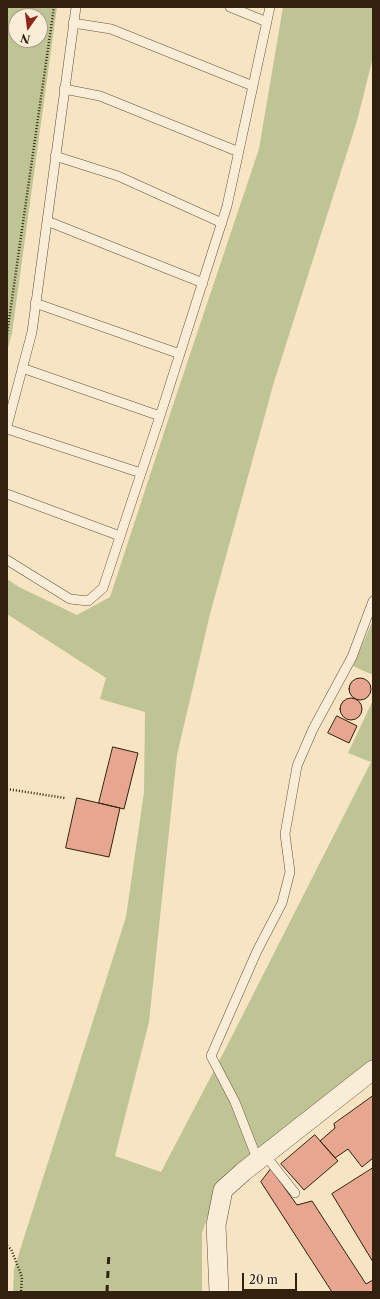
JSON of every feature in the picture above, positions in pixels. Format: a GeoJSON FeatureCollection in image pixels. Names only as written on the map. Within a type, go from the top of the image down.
{"type":"FeatureCollection","features":[{"type":"Feature","properties":{"kind":"street"},"geometry":{"type":"LineString","coordinates":[[219,1292],[216,1225],[223,1190],[261,1158],[373,1070]]}},
{"type":"Feature","properties":{"kind":"lane"},"geometry":{"type":"LineString","coordinates":[[76,7],[32,332],[7,428],[141,473]]}},
{"type":"Feature","properties":{"kind":"lane"},"geometry":{"type":"LineString","coordinates":[[230,7],[267,22]]}},
{"type":"Feature","properties":{"kind":"lane"},"geometry":{"type":"LineString","coordinates":[[7,560],[70,599],[88,601],[103,588],[227,206],[270,7]]}},
{"type":"Feature","properties":{"kind":"lane"},"geometry":{"type":"LineString","coordinates":[[73,23],[111,29],[253,86]]}},
{"type":"Feature","properties":{"kind":"lane"},"geometry":{"type":"LineString","coordinates":[[64,89],[100,96],[239,152]]}},
{"type":"Feature","properties":{"kind":"lane"},"geometry":{"type":"LineString","coordinates":[[55,156],[118,176],[222,223]]}},
{"type":"Feature","properties":{"kind":"lane"},"geometry":{"type":"LineString","coordinates":[[47,221],[203,283]]}},
{"type":"Feature","properties":{"kind":"lane"},"geometry":{"type":"LineString","coordinates":[[35,303],[180,354]]}},
{"type":"Feature","properties":{"kind":"lane"},"geometry":{"type":"LineString","coordinates":[[22,368],[160,416]]}},
{"type":"Feature","properties":{"kind":"lane"},"geometry":{"type":"LineString","coordinates":[[7,494],[120,536]]}},
{"type":"Feature","properties":{"kind":"lane"},"geometry":{"type":"LineString","coordinates":[[295,1194],[261,1158],[235,1102],[211,1056],[256,951],[282,903],[290,872],[285,834],[297,766],[313,729],[352,657],[373,601]]}},
{"type":"Feature","properties":{"kind":"path"},"geometry":{"type":"LineString","coordinates":[[7,334],[54,7]]}},
{"type":"Feature","properties":{"kind":"path"},"geometry":{"type":"LineString","coordinates":[[7,789],[65,798]]}},
{"type":"Feature","properties":{"kind":"path"},"geometry":{"type":"LineString","coordinates":[[7,1246],[11,1249],[22,1277],[21,1292]]}},
{"type":"Feature","properties":{"kind":"green space"},"geometry":{"type":"Polygon","coordinates":[[[7,7],[57,7],[12,333],[7,351],[7,7]]]}},
{"type":"Feature","properties":{"kind":"green space"},"geometry":{"type":"Polygon","coordinates":[[[283,7],[373,7],[373,57],[357,121],[274,382],[210,614],[177,755],[149,1022],[115,1156],[161,1172],[230,1040],[371,762],[348,753],[373,700],[373,1060],[218,1185],[202,1233],[202,1292],[13,1292],[14,1269],[126,917],[144,792],[145,712],[100,699],[106,678],[7,614],[7,579],[19,587],[77,615],[110,597],[259,149],[283,7]]]}},
{"type":"Feature","properties":{"kind":"green space"},"geometry":{"type":"Polygon","coordinates":[[[373,620],[373,675],[353,666],[373,620]]]}},
{"type":"Feature","properties":{"kind":"building"},"geometry":{"type":"Polygon","coordinates":[[[360,678],[368,681],[371,689],[368,697],[360,700],[352,697],[349,689],[352,681],[360,678]]]}},
{"type":"Feature","properties":{"kind":"building"},"geometry":{"type":"Polygon","coordinates":[[[351,698],[359,701],[362,709],[359,717],[351,720],[343,717],[340,709],[343,701],[351,698]]]}},
{"type":"Feature","properties":{"kind":"building"},"geometry":{"type":"Polygon","coordinates":[[[337,716],[357,726],[349,743],[328,733],[337,716]]]}},
{"type":"Feature","properties":{"kind":"building"},"geometry":{"type":"Polygon","coordinates":[[[113,747],[138,753],[124,809],[99,803],[113,747]]]}},
{"type":"Feature","properties":{"kind":"building"},"geometry":{"type":"Polygon","coordinates":[[[77,798],[120,808],[109,857],[66,848],[77,798]]]}},
{"type":"Feature","properties":{"kind":"building"},"geometry":{"type":"Polygon","coordinates":[[[373,1096],[373,1158],[362,1167],[348,1149],[335,1158],[320,1141],[335,1128],[334,1124],[373,1096]]]}},
{"type":"Feature","properties":{"kind":"building"},"geometry":{"type":"Polygon","coordinates":[[[315,1135],[338,1161],[304,1190],[281,1164],[315,1135]]]}},
{"type":"Feature","properties":{"kind":"building"},"geometry":{"type":"Polygon","coordinates":[[[373,1168],[373,1262],[332,1194],[373,1168]]]}},
{"type":"Feature","properties":{"kind":"building"},"geometry":{"type":"Polygon","coordinates":[[[271,1169],[297,1205],[312,1201],[366,1284],[373,1280],[373,1292],[332,1292],[261,1182],[271,1169]]]}},
{"type":"Feature","properties":{"kind":"railway"},"geometry":{"type":"LineString","coordinates":[[107,1292],[109,1251]]}}]}
